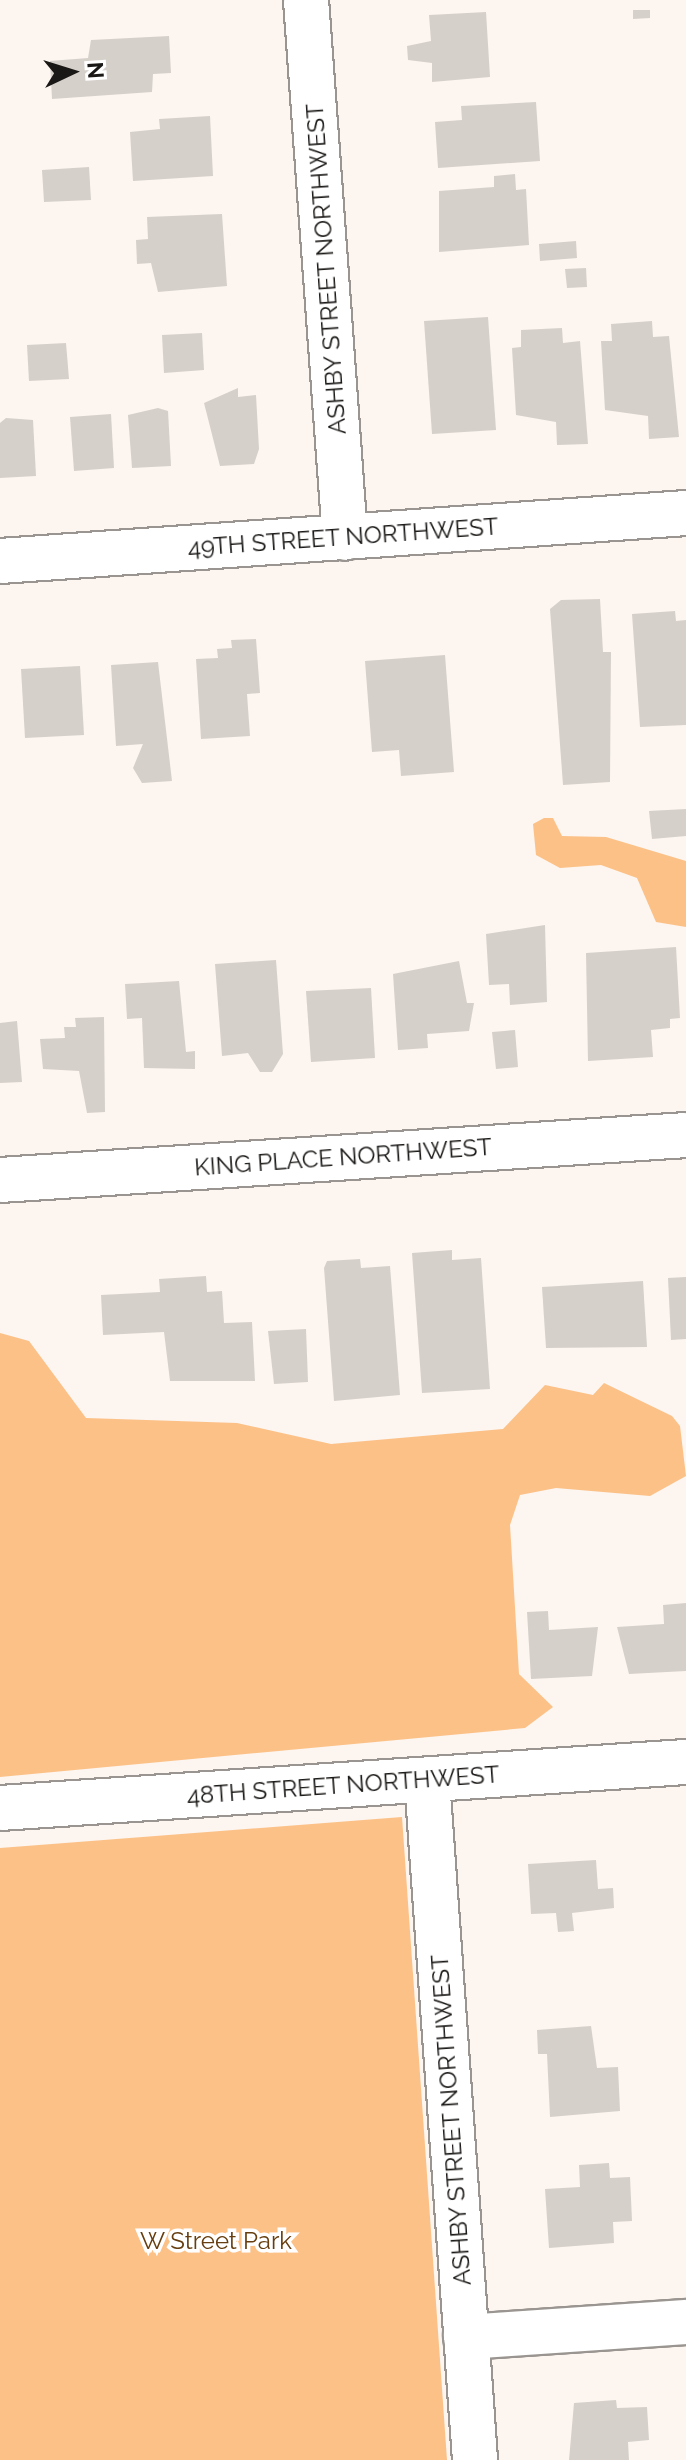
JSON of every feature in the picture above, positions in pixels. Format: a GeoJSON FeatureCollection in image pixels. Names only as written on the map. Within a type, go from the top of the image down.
{"type":"FeatureCollection","features":[{"type":"Feature","properties":{"kind":"street","name":"ASHBY STREET NORTHWEST"},"geometry":{"type":"LineString","coordinates":[[306,0],[345,538]]}},
{"type":"Feature","properties":{"kind":"street","name":"49TH STREET NORTHWEST"},"geometry":{"type":"LineString","coordinates":[[0,561],[686,513]]}},
{"type":"Feature","properties":{"kind":"street","name":"KING PLACE NORTHWEST"},"geometry":{"type":"LineString","coordinates":[[0,1180],[686,1135]]}},
{"type":"Feature","properties":{"kind":"street","name":"48TH STREET NORTHWEST"},"geometry":{"type":"LineString","coordinates":[[0,1808],[686,1762]]}},
{"type":"Feature","properties":{"kind":"street","name":"ASHBY STREET NORTHWEST"},"geometry":{"type":"LineString","coordinates":[[427,1780],[475,2460]]}},
{"type":"Feature","properties":{"kind":"street"},"geometry":{"type":"LineString","coordinates":[[466,2337],[686,2322]]}},
{"type":"Feature","properties":{"kind":"green space"},"geometry":{"type":"Polygon","coordinates":[[[544,818],[553,818],[562,836],[606,837],[686,861],[686,927],[656,922],[637,878],[601,865],[560,868],[536,855],[533,824],[544,818]]]}},
{"type":"Feature","properties":{"kind":"green space"},"geometry":{"type":"Polygon","coordinates":[[[0,1333],[29,1341],[86,1418],[237,1423],[331,1444],[503,1429],[545,1385],[593,1395],[604,1383],[672,1416],[680,1426],[686,1476],[650,1496],[556,1488],[520,1495],[510,1525],[519,1674],[553,1707],[525,1728],[0,1777],[0,1333]]]}},
{"type":"Feature","properties":{"kind":"green space","name":"W Street Park"},"geometry":{"type":"Polygon","coordinates":[[[402,1817],[447,2460],[0,2460],[0,1848],[402,1817]]]}},
{"type":"Feature","properties":{"kind":"building"},"geometry":{"type":"Polygon","coordinates":[[[633,10],[650,10],[650,18],[633,19],[633,10]]]}},
{"type":"Feature","properties":{"kind":"building"},"geometry":{"type":"Polygon","coordinates":[[[486,12],[490,77],[432,82],[432,63],[408,60],[407,46],[431,41],[429,15],[486,12]]]}},
{"type":"Feature","properties":{"kind":"building"},"geometry":{"type":"Polygon","coordinates":[[[169,36],[171,73],[153,74],[152,92],[52,99],[50,61],[88,58],[91,40],[169,36]]]}},
{"type":"Feature","properties":{"kind":"building"},"geometry":{"type":"Polygon","coordinates":[[[536,102],[540,161],[438,168],[435,122],[462,120],[461,106],[536,102]]]}},
{"type":"Feature","properties":{"kind":"building"},"geometry":{"type":"Polygon","coordinates":[[[210,116],[213,176],[133,181],[130,132],[160,129],[159,119],[210,116]]]}},
{"type":"Feature","properties":{"kind":"building"},"geometry":{"type":"Polygon","coordinates":[[[89,167],[91,200],[44,202],[42,170],[89,167]]]}},
{"type":"Feature","properties":{"kind":"building"},"geometry":{"type":"Polygon","coordinates":[[[515,174],[516,190],[526,189],[529,245],[439,252],[439,191],[494,187],[494,176],[515,174]]]}},
{"type":"Feature","properties":{"kind":"building"},"geometry":{"type":"Polygon","coordinates":[[[222,214],[227,286],[158,292],[151,263],[137,264],[136,240],[148,239],[147,217],[222,214]]]}},
{"type":"Feature","properties":{"kind":"building"},"geometry":{"type":"Polygon","coordinates":[[[576,241],[577,258],[540,261],[539,244],[576,241]]]}},
{"type":"Feature","properties":{"kind":"building"},"geometry":{"type":"Polygon","coordinates":[[[586,268],[587,287],[567,288],[565,269],[586,268]]]}},
{"type":"Feature","properties":{"kind":"building"},"geometry":{"type":"Polygon","coordinates":[[[488,317],[496,430],[432,434],[424,321],[488,317]]]}},
{"type":"Feature","properties":{"kind":"building"},"geometry":{"type":"Polygon","coordinates":[[[652,321],[653,337],[669,336],[679,437],[649,439],[648,416],[605,410],[601,341],[612,341],[611,324],[652,321]]]}},
{"type":"Feature","properties":{"kind":"building"},"geometry":{"type":"Polygon","coordinates":[[[562,328],[563,343],[580,341],[588,444],[557,445],[556,422],[516,415],[512,348],[521,347],[521,330],[562,328]]]}},
{"type":"Feature","properties":{"kind":"building"},"geometry":{"type":"Polygon","coordinates":[[[202,333],[204,370],[164,373],[162,335],[202,333]]]}},
{"type":"Feature","properties":{"kind":"building"},"geometry":{"type":"Polygon","coordinates":[[[66,343],[69,379],[29,381],[27,345],[66,343]]]}},
{"type":"Feature","properties":{"kind":"building"},"geometry":{"type":"Polygon","coordinates":[[[238,388],[238,397],[256,395],[259,449],[254,464],[220,466],[204,403],[238,388]]]}},
{"type":"Feature","properties":{"kind":"building"},"geometry":{"type":"Polygon","coordinates":[[[158,408],[168,411],[171,466],[132,468],[128,415],[158,408]]]}},
{"type":"Feature","properties":{"kind":"building"},"geometry":{"type":"Polygon","coordinates":[[[111,414],[114,468],[74,471],[70,417],[111,414]]]}},
{"type":"Feature","properties":{"kind":"building"},"geometry":{"type":"Polygon","coordinates":[[[6,418],[33,420],[36,476],[0,478],[0,423],[6,418]]]}},
{"type":"Feature","properties":{"kind":"building"},"geometry":{"type":"Polygon","coordinates":[[[600,599],[603,652],[611,652],[610,782],[563,785],[550,609],[561,600],[600,599]]]}},
{"type":"Feature","properties":{"kind":"building"},"geometry":{"type":"Polygon","coordinates":[[[675,611],[676,621],[686,620],[686,725],[640,727],[632,614],[675,611]]]}},
{"type":"Feature","properties":{"kind":"building"},"geometry":{"type":"Polygon","coordinates":[[[256,639],[260,693],[247,694],[250,736],[201,739],[196,659],[218,658],[217,649],[232,648],[231,640],[256,639]]]}},
{"type":"Feature","properties":{"kind":"building"},"geometry":{"type":"Polygon","coordinates":[[[445,655],[454,772],[401,776],[399,750],[372,752],[365,661],[445,655]]]}},
{"type":"Feature","properties":{"kind":"building"},"geometry":{"type":"Polygon","coordinates":[[[158,662],[172,781],[142,783],[133,768],[143,744],[116,746],[111,665],[158,662]]]}},
{"type":"Feature","properties":{"kind":"building"},"geometry":{"type":"Polygon","coordinates":[[[80,666],[84,735],[25,738],[21,669],[80,666]]]}},
{"type":"Feature","properties":{"kind":"building"},"geometry":{"type":"Polygon","coordinates":[[[686,809],[686,836],[652,839],[649,811],[686,809]]]}},
{"type":"Feature","properties":{"kind":"building"},"geometry":{"type":"Polygon","coordinates":[[[545,925],[547,1002],[510,1005],[509,984],[489,985],[486,934],[545,925]]]}},
{"type":"Feature","properties":{"kind":"building"},"geometry":{"type":"Polygon","coordinates":[[[676,947],[680,1018],[670,1019],[670,1028],[651,1030],[653,1057],[588,1061],[586,953],[676,947]]]}},
{"type":"Feature","properties":{"kind":"building"},"geometry":{"type":"Polygon","coordinates":[[[276,960],[283,1054],[272,1072],[260,1072],[248,1053],[222,1056],[215,964],[276,960]]]}},
{"type":"Feature","properties":{"kind":"building"},"geometry":{"type":"Polygon","coordinates":[[[459,961],[467,1003],[474,1003],[469,1031],[427,1034],[428,1048],[398,1050],[393,974],[459,961]]]}},
{"type":"Feature","properties":{"kind":"building"},"geometry":{"type":"Polygon","coordinates":[[[179,981],[186,1052],[195,1051],[195,1069],[144,1068],[142,1018],[127,1019],[125,984],[179,981]]]}},
{"type":"Feature","properties":{"kind":"building"},"geometry":{"type":"Polygon","coordinates":[[[371,988],[375,1058],[311,1062],[306,991],[371,988]]]}},
{"type":"Feature","properties":{"kind":"building"},"geometry":{"type":"Polygon","coordinates":[[[104,1017],[105,1112],[87,1113],[79,1071],[43,1069],[40,1039],[65,1038],[64,1027],[76,1027],[75,1018],[104,1017]]]}},
{"type":"Feature","properties":{"kind":"building"},"geometry":{"type":"Polygon","coordinates":[[[17,1021],[22,1082],[0,1083],[0,1023],[17,1021]]]}},
{"type":"Feature","properties":{"kind":"building"},"geometry":{"type":"Polygon","coordinates":[[[515,1030],[518,1067],[496,1069],[492,1032],[515,1030]]]}},
{"type":"Feature","properties":{"kind":"building"},"geometry":{"type":"Polygon","coordinates":[[[452,1250],[452,1260],[481,1258],[490,1389],[422,1393],[412,1253],[452,1250]]]}},
{"type":"Feature","properties":{"kind":"building"},"geometry":{"type":"Polygon","coordinates":[[[360,1259],[361,1268],[390,1266],[400,1395],[334,1401],[324,1268],[327,1261],[360,1259]]]}},
{"type":"Feature","properties":{"kind":"building"},"geometry":{"type":"Polygon","coordinates":[[[206,1276],[207,1292],[222,1291],[224,1323],[252,1322],[255,1381],[170,1381],[164,1332],[103,1335],[101,1295],[160,1292],[159,1279],[206,1276]]]}},
{"type":"Feature","properties":{"kind":"building"},"geometry":{"type":"Polygon","coordinates":[[[686,1277],[686,1339],[671,1340],[668,1278],[686,1277]]]}},
{"type":"Feature","properties":{"kind":"building"},"geometry":{"type":"Polygon","coordinates":[[[643,1281],[647,1347],[546,1348],[542,1287],[643,1281]]]}},
{"type":"Feature","properties":{"kind":"building"},"geometry":{"type":"Polygon","coordinates":[[[306,1329],[308,1382],[274,1384],[268,1331],[306,1329]]]}},
{"type":"Feature","properties":{"kind":"building"},"geometry":{"type":"Polygon","coordinates":[[[686,1603],[686,1671],[629,1674],[617,1627],[664,1624],[663,1605],[686,1603]]]}},
{"type":"Feature","properties":{"kind":"building"},"geometry":{"type":"Polygon","coordinates":[[[548,1611],[549,1630],[598,1627],[592,1676],[531,1679],[527,1612],[548,1611]]]}},
{"type":"Feature","properties":{"kind":"building"},"geometry":{"type":"Polygon","coordinates":[[[596,1860],[598,1889],[613,1888],[614,1908],[572,1913],[574,1931],[558,1932],[556,1913],[531,1914],[528,1864],[596,1860]]]}},
{"type":"Feature","properties":{"kind":"building"},"geometry":{"type":"Polygon","coordinates":[[[591,2026],[597,2068],[618,2067],[620,2111],[550,2117],[547,2054],[538,2054],[537,2030],[591,2026]]]}},
{"type":"Feature","properties":{"kind":"building"},"geometry":{"type":"Polygon","coordinates":[[[609,2163],[610,2178],[630,2177],[632,2221],[613,2222],[614,2243],[549,2248],[545,2189],[580,2187],[579,2165],[609,2163]]]}},
{"type":"Feature","properties":{"kind":"building"},"geometry":{"type":"Polygon","coordinates":[[[616,2400],[617,2408],[647,2407],[649,2440],[628,2442],[629,2460],[569,2460],[574,2403],[616,2400]]]}}]}
